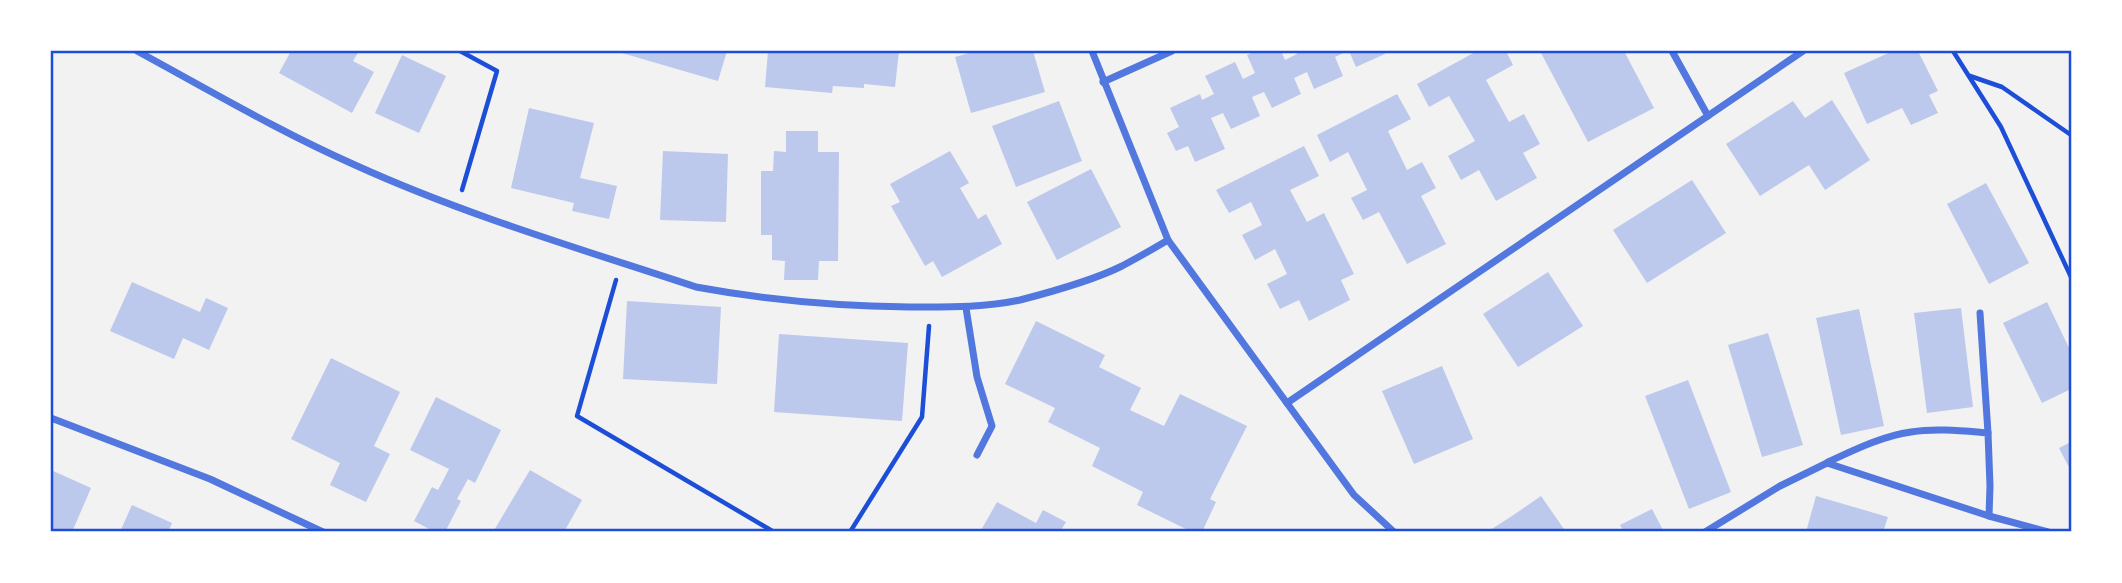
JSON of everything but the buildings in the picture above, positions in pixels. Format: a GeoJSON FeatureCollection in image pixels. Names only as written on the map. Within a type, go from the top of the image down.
{"type":"FeatureCollection","features":[{"type":"Feature","properties":{"kind":"street"},"geometry":{"type":"LineString","coordinates":[[137,51],[251,114],[354,165],[457,208],[696,287],[723,292],[784,301],[873,307],[966,308],[1018,300],[1052,291],[1119,267],[1168,240]]}},
{"type":"Feature","properties":{"kind":"street"},"geometry":{"type":"LineString","coordinates":[[1092,51],[1168,240],[1354,495],[1394,532]]}},
{"type":"Feature","properties":{"kind":"street"},"geometry":{"type":"LineString","coordinates":[[1103,82],[1172,51]]}},
{"type":"Feature","properties":{"kind":"street"},"geometry":{"type":"LineString","coordinates":[[1671,51],[1708,116]]}},
{"type":"Feature","properties":{"kind":"street"},"geometry":{"type":"LineString","coordinates":[[1287,403],[1803,51]]}},
{"type":"Feature","properties":{"kind":"street"},"geometry":{"type":"LineString","coordinates":[[966,308],[977,377],[992,426],[977,455]]}},
{"type":"Feature","properties":{"kind":"street"},"geometry":{"type":"LineString","coordinates":[[1980,313],[1988,433],[1989,516]]}},
{"type":"Feature","properties":{"kind":"street"},"geometry":{"type":"LineString","coordinates":[[51,418],[210,479],[323,532]]}},
{"type":"Feature","properties":{"kind":"street"},"geometry":{"type":"LineString","coordinates":[[1705,532],[1780,486],[1863,446],[1910,432],[1954,430],[1988,433]]}},
{"type":"Feature","properties":{"kind":"street"},"geometry":{"type":"LineString","coordinates":[[1828,463],[1989,516],[2048,532]]}},
{"type":"Feature","properties":{"kind":"path"},"geometry":{"type":"LineString","coordinates":[[457,208],[497,71],[460,51]]}},
{"type":"Feature","properties":{"kind":"path"},"geometry":{"type":"LineString","coordinates":[[1953,51],[2001,127],[2071,277]]}},
{"type":"Feature","properties":{"kind":"path"},"geometry":{"type":"LineString","coordinates":[[1969,76],[2001,87],[2071,135]]}},
{"type":"Feature","properties":{"kind":"path"},"geometry":{"type":"LineString","coordinates":[[622,262],[578,416],[774,532]]}},
{"type":"Feature","properties":{"kind":"path"},"geometry":{"type":"LineString","coordinates":[[850,532],[922,417],[930,307]]}}]}
